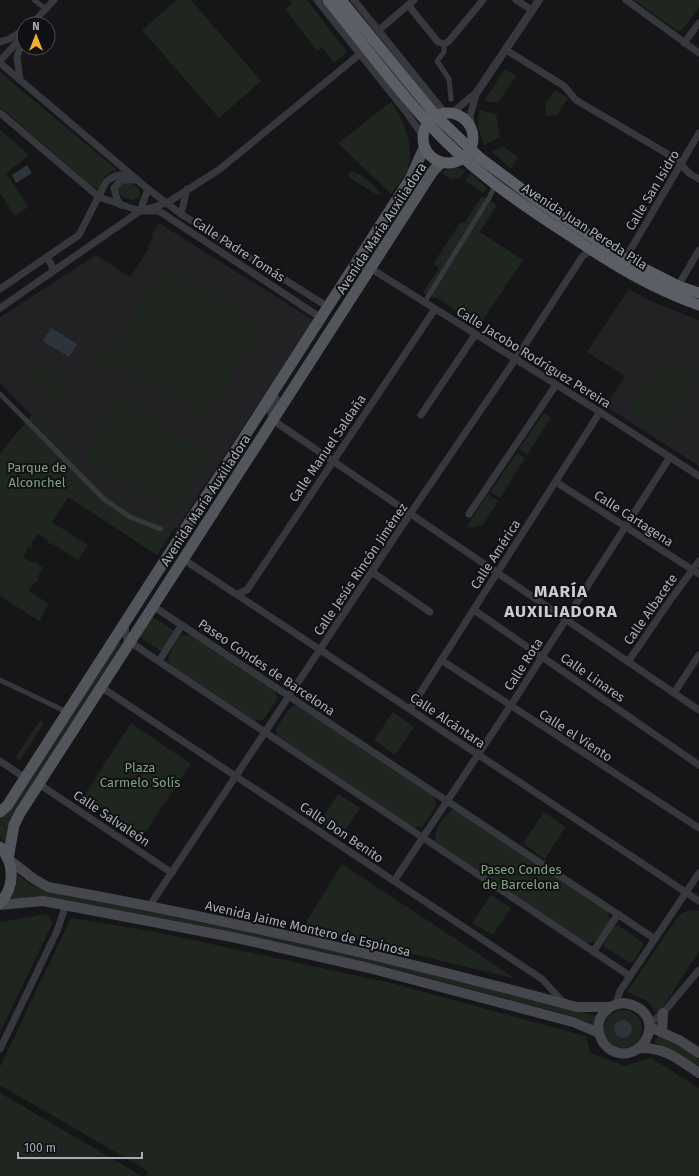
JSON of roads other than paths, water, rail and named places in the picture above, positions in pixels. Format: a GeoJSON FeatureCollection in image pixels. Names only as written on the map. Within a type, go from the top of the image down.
{"type":"FeatureCollection","features":[{"type":"Feature","properties":{"kind":"highway"},"geometry":{"type":"LineString","coordinates":[[328,0],[440,116],[464,118],[472,130],[474,139],[468,154],[456,163],[441,163],[431,157],[424,148],[423,136],[440,116]]}},
{"type":"Feature","properties":{"kind":"highway"},"geometry":{"type":"LineString","coordinates":[[340,0],[440,116],[468,154]]}},
{"type":"Feature","properties":{"kind":"highway","name":"Avenida Juan Pereda Pila"},"geometry":{"type":"LineString","coordinates":[[468,154],[496,184],[535,214],[626,272],[675,296],[699,305]]}},
{"type":"Feature","properties":{"kind":"highway","name":"Avenida Juan Pereda Pila"},"geometry":{"type":"LineString","coordinates":[[468,154],[538,202],[626,259],[678,286],[699,293]]}},
{"type":"Feature","properties":{"kind":"main road","name":"Avenida María Auxiliadora"},"geometry":{"type":"LineString","coordinates":[[0,812],[7,806],[354,267],[410,179],[424,148]]}},
{"type":"Feature","properties":{"kind":"main road","name":"Avenida María Auxiliadora"},"geometry":{"type":"LineString","coordinates":[[8,859],[14,826],[20,813],[183,559],[275,422],[370,268],[433,171],[441,163]]}},
{"type":"Feature","properties":{"kind":"main road"},"geometry":{"type":"LineString","coordinates":[[169,554],[183,559]]}},
{"type":"Feature","properties":{"kind":"main road"},"geometry":{"type":"LineString","coordinates":[[0,847],[8,859],[11,869],[11,882],[6,895],[0,904]]}},
{"type":"Feature","properties":{"kind":"main road","name":"Avenida Jaime Montero de Espinosa"},"geometry":{"type":"LineString","coordinates":[[8,859],[34,879],[48,887],[150,905],[330,944],[577,1007],[613,1006]]}},
{"type":"Feature","properties":{"kind":"main road","name":"Avenida Jaime Montero de Espinosa"},"geometry":{"type":"LineString","coordinates":[[0,904],[43,901],[232,937],[369,968],[573,1022],[599,1033]]}},
{"type":"Feature","properties":{"kind":"main road"},"geometry":{"type":"LineString","coordinates":[[639,1048],[649,1035],[649,1018],[637,1007],[631,1004],[613,1006],[600,1019],[599,1033],[604,1044],[614,1051],[627,1053],[639,1048],[654,1047],[671,1055],[699,1073]]}},
{"type":"Feature","properties":{"kind":"main road"},"geometry":{"type":"LineString","coordinates":[[662,1032],[663,1013]]}},
{"type":"Feature","properties":{"kind":"main road"},"geometry":{"type":"LineString","coordinates":[[650,1025],[679,1040],[699,1053]]}},
{"type":"Feature","properties":{"kind":"street"},"geometry":{"type":"LineString","coordinates":[[34,0],[46,9]]}},
{"type":"Feature","properties":{"kind":"street"},"geometry":{"type":"LineString","coordinates":[[39,16],[54,0]]}},
{"type":"Feature","properties":{"kind":"street"},"geometry":{"type":"LineString","coordinates":[[317,0],[407,113],[423,136]]}},
{"type":"Feature","properties":{"kind":"street"},"geometry":{"type":"LineString","coordinates":[[354,0],[429,95],[440,116],[477,92]]}},
{"type":"Feature","properties":{"kind":"street"},"geometry":{"type":"LineString","coordinates":[[379,30],[414,0]]}},
{"type":"Feature","properties":{"kind":"street"},"geometry":{"type":"LineString","coordinates":[[408,5],[438,42],[444,44],[449,41],[483,0]]}},
{"type":"Feature","properties":{"kind":"street"},"geometry":{"type":"LineString","coordinates":[[516,0],[532,10]]}},
{"type":"Feature","properties":{"kind":"street"},"geometry":{"type":"LineString","coordinates":[[472,130],[470,116],[477,92],[539,0]]}},
{"type":"Feature","properties":{"kind":"street"},"geometry":{"type":"LineString","coordinates":[[626,0],[699,54]]}},
{"type":"Feature","properties":{"kind":"street"},"geometry":{"type":"LineString","coordinates":[[684,43],[699,23]]}},
{"type":"Feature","properties":{"kind":"street"},"geometry":{"type":"LineString","coordinates":[[0,42],[16,36]]}},
{"type":"Feature","properties":{"kind":"street"},"geometry":{"type":"LineString","coordinates":[[16,43],[0,62],[148,189],[140,211]]}},
{"type":"Feature","properties":{"kind":"street"},"geometry":{"type":"LineString","coordinates":[[444,44],[444,52],[437,61],[449,78],[451,99]]}},
{"type":"Feature","properties":{"kind":"street"},"geometry":{"type":"LineString","coordinates":[[506,50],[564,86],[576,100],[681,164],[690,174],[699,179]]}},
{"type":"Feature","properties":{"kind":"street"},"geometry":{"type":"LineString","coordinates":[[0,308],[140,211],[167,202],[220,169],[360,54]]}},
{"type":"Feature","properties":{"kind":"street"},"geometry":{"type":"LineString","coordinates":[[17,56],[20,80]]}},
{"type":"Feature","properties":{"kind":"street"},"geometry":{"type":"LineString","coordinates":[[0,113],[99,197],[140,211]]}},
{"type":"Feature","properties":{"kind":"street","name":"Calle San Isidro"},"geometry":{"type":"LineString","coordinates":[[626,259],[699,133]]}},
{"type":"Feature","properties":{"kind":"street"},"geometry":{"type":"LineString","coordinates":[[0,289],[79,235],[106,182],[113,176],[122,174],[134,178]]}},
{"type":"Feature","properties":{"kind":"street"},"geometry":{"type":"LineString","coordinates":[[121,205],[115,194],[114,188],[121,180],[134,178]]}},
{"type":"Feature","properties":{"kind":"street"},"geometry":{"type":"LineString","coordinates":[[424,303],[489,198],[496,184]]}},
{"type":"Feature","properties":{"kind":"street","name":"Calle Padre Tomás"},"geometry":{"type":"LineString","coordinates":[[148,189],[181,214],[328,307]]}},
{"type":"Feature","properties":{"kind":"street"},"geometry":{"type":"LineString","coordinates":[[181,214],[187,189]]}},
{"type":"Feature","properties":{"kind":"street","name":"Calle Padre Tomás"},"geometry":{"type":"LineString","coordinates":[[140,211],[159,211],[321,318]]}},
{"type":"Feature","properties":{"kind":"street"},"geometry":{"type":"LineString","coordinates":[[678,286],[699,250]]}},
{"type":"Feature","properties":{"kind":"street","name":"Calle Jesús Rincón Jiménez"},"geometry":{"type":"LineString","coordinates":[[150,905],[582,257],[593,251]]}},
{"type":"Feature","properties":{"kind":"street"},"geometry":{"type":"LineString","coordinates":[[47,257],[53,268],[51,273]]}},
{"type":"Feature","properties":{"kind":"street","name":"Calle Jacobo Rodríguez Pereira"},"geometry":{"type":"LineString","coordinates":[[354,267],[370,268],[699,476]]}},
{"type":"Feature","properties":{"kind":"street","name":"Calle Manuel Saldaña"},"geometry":{"type":"LineString","coordinates":[[237,594],[247,590],[332,461],[435,310]]}},
{"type":"Feature","properties":{"kind":"street"},"geometry":{"type":"LineString","coordinates":[[420,415],[475,335]]}},
{"type":"Feature","properties":{"kind":"street"},"geometry":{"type":"LineString","coordinates":[[299,353],[300,360],[271,405],[270,412],[275,422],[699,710]]}},
{"type":"Feature","properties":{"kind":"street"},"geometry":{"type":"LineString","coordinates":[[469,514],[556,385]]}},
{"type":"Feature","properties":{"kind":"street"},"geometry":{"type":"LineString","coordinates":[[0,394],[105,500],[130,517],[161,529]]}},
{"type":"Feature","properties":{"kind":"street","name":"Calle América"},"geometry":{"type":"LineString","coordinates":[[410,709],[600,412]]}},
{"type":"Feature","properties":{"kind":"street","name":"Calle Rota"},"geometry":{"type":"LineString","coordinates":[[394,881],[566,620],[670,457]]}},
{"type":"Feature","properties":{"kind":"street","name":"Calle Cartagena"},"geometry":{"type":"LineString","coordinates":[[556,482],[696,572]]}},
{"type":"Feature","properties":{"kind":"street","name":"Calle Alcántara"},"geometry":{"type":"LineString","coordinates":[[183,559],[699,901]]}},
{"type":"Feature","properties":{"kind":"street","name":"Calle Albacete"},"geometry":{"type":"LineString","coordinates":[[628,662],[670,599],[696,572],[699,562]]}},
{"type":"Feature","properties":{"kind":"street"},"geometry":{"type":"LineString","coordinates":[[372,572],[430,612]]}},
{"type":"Feature","properties":{"kind":"street","name":"Paseo Condes de Barcelona"},"geometry":{"type":"LineString","coordinates":[[153,606],[655,939]]}},
{"type":"Feature","properties":{"kind":"street","name":"Calle Linares"},"geometry":{"type":"LineString","coordinates":[[474,610],[699,764]]}},
{"type":"Feature","properties":{"kind":"street"},"geometry":{"type":"LineString","coordinates":[[125,623],[126,637],[130,642],[630,976]]}},
{"type":"Feature","properties":{"kind":"street","name":"Paseo Condes de Barcelona"},"geometry":{"type":"LineString","coordinates":[[159,661],[182,625]]}},
{"type":"Feature","properties":{"kind":"street"},"geometry":{"type":"LineString","coordinates":[[674,693],[699,656]]}},
{"type":"Feature","properties":{"kind":"street","name":"Calle el Viento"},"geometry":{"type":"LineString","coordinates":[[441,660],[699,828]]}},
{"type":"Feature","properties":{"kind":"street"},"geometry":{"type":"LineString","coordinates":[[0,680],[67,712]]}},
{"type":"Feature","properties":{"kind":"street","name":"Calle Don Benito"},"geometry":{"type":"LineString","coordinates":[[101,687],[542,979],[564,1004]]}},
{"type":"Feature","properties":{"kind":"street"},"geometry":{"type":"LineString","coordinates":[[0,761],[25,778]]}},
{"type":"Feature","properties":{"kind":"street","name":"Calle Salvaleón"},"geometry":{"type":"LineString","coordinates":[[39,784],[172,873]]}},
{"type":"Feature","properties":{"kind":"street"},"geometry":{"type":"LineString","coordinates":[[613,1006],[620,991],[699,873]]}},
{"type":"Feature","properties":{"kind":"street"},"geometry":{"type":"LineString","coordinates":[[0,1049],[57,931],[66,905]]}},
{"type":"Feature","properties":{"kind":"street"},"geometry":{"type":"LineString","coordinates":[[593,952],[618,914]]}},
{"type":"Feature","properties":{"kind":"street"},"geometry":{"type":"LineString","coordinates":[[650,1025],[663,1013],[699,970]]}},
{"type":"Feature","properties":{"kind":"district","name":"MARÍA AUXILIADORA"},"geometry":{"type":"Point","coordinates":[561,601]}},
{"type":"Feature","properties":{"kind":"park label","name":"Parque de Alconchel"},"geometry":{"type":"Point","coordinates":[37,474]}},
{"type":"Feature","properties":{"kind":"park label","name":"Plaza Carmelo Solís"},"geometry":{"type":"Point","coordinates":[140,774]}}]}
